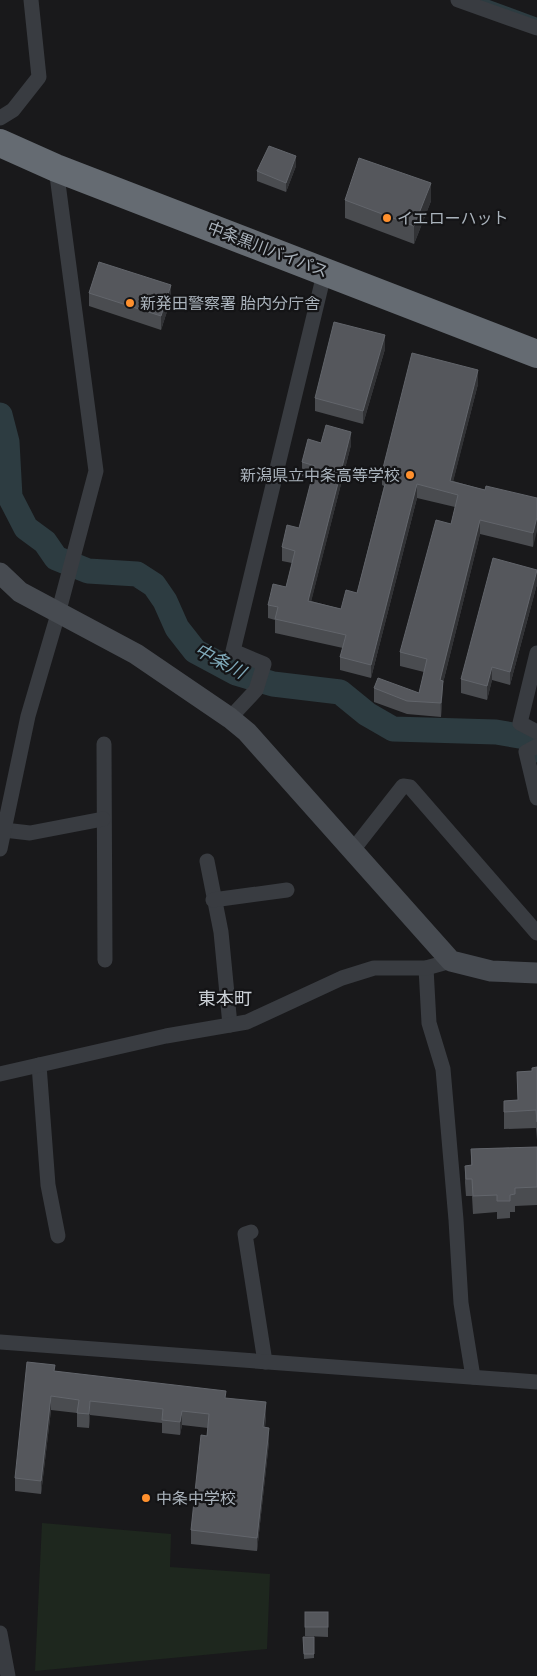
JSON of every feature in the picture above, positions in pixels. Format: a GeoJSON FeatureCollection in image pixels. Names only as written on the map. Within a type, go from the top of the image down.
{"type":"FeatureCollection","features":[{"type":"Feature","properties":{"kind":"highway","name":"中条黒川バイパス"},"geometry":{"type":"LineString","coordinates":[[0,143],[56,168],[325,270],[537,354]]}},
{"type":"Feature","properties":{"kind":"street"},"geometry":{"type":"LineString","coordinates":[[0,118],[13,110],[39,77],[31,0]]}},
{"type":"Feature","properties":{"kind":"street"},"geometry":{"type":"LineString","coordinates":[[458,0],[537,28]]}},
{"type":"Feature","properties":{"kind":"street"},"geometry":{"type":"LineString","coordinates":[[0,848],[28,716],[58,614],[96,471],[56,168]]}},
{"type":"Feature","properties":{"kind":"street"},"geometry":{"type":"LineString","coordinates":[[230,718],[256,690],[264,664],[233,651],[325,270]]}},
{"type":"Feature","properties":{"kind":"street"},"geometry":{"type":"LineString","coordinates":[[0,572],[20,592],[136,654],[230,718],[247,732],[451,961]]}},
{"type":"Feature","properties":{"kind":"street"},"geometry":{"type":"LineString","coordinates":[[537,653],[520,723],[537,732]]}},
{"type":"Feature","properties":{"kind":"street"},"geometry":{"type":"LineString","coordinates":[[104,744],[105,960]]}},
{"type":"Feature","properties":{"kind":"street"},"geometry":{"type":"LineString","coordinates":[[537,746],[526,752],[537,798]]}},
{"type":"Feature","properties":{"kind":"street"},"geometry":{"type":"LineString","coordinates":[[352,851],[403,786],[410,787],[537,933]]}},
{"type":"Feature","properties":{"kind":"street"},"geometry":{"type":"LineString","coordinates":[[4,830],[30,833],[103,819]]}},
{"type":"Feature","properties":{"kind":"street"},"geometry":{"type":"LineString","coordinates":[[207,861],[221,932],[230,1025]]}},
{"type":"Feature","properties":{"kind":"street"},"geometry":{"type":"LineString","coordinates":[[214,900],[287,890]]}},
{"type":"Feature","properties":{"kind":"street"},"geometry":{"type":"LineString","coordinates":[[0,1074],[166,1036],[247,1022],[342,978],[374,968],[426,968],[451,961],[491,971],[537,973]]}},
{"type":"Feature","properties":{"kind":"street"},"geometry":{"type":"LineString","coordinates":[[426,968],[430,1023],[443,1069],[461,1304],[473,1377]]}},
{"type":"Feature","properties":{"kind":"street"},"geometry":{"type":"LineString","coordinates":[[39,1065],[48,1185],[58,1236]]}},
{"type":"Feature","properties":{"kind":"street"},"geometry":{"type":"LineString","coordinates":[[251,1232],[245,1234],[265,1362]]}},
{"type":"Feature","properties":{"kind":"street"},"geometry":{"type":"LineString","coordinates":[[0,1342],[537,1382]]}},
{"type":"Feature","properties":{"kind":"street"},"geometry":{"type":"LineString","coordinates":[[0,1633],[8,1676]]}},
{"type":"Feature","properties":{"kind":"shaded area"},"geometry":{"type":"Polygon","coordinates":[[[42,1523],[171,1534],[170,1567],[270,1574],[267,1649],[35,1671],[42,1523]]]}},
{"type":"Feature","properties":{"kind":"building"},"geometry":{"type":"Polygon","coordinates":[[[269,146],[296,156],[286,183],[257,171],[269,146]]]}},
{"type":"Feature","properties":{"kind":"building"},"geometry":{"type":"Polygon","coordinates":[[[359,158],[431,183],[414,226],[345,200],[359,158]]]}},
{"type":"Feature","properties":{"kind":"building"},"geometry":{"type":"Polygon","coordinates":[[[99,262],[171,285],[161,316],[89,293],[99,262]]]}},
{"type":"Feature","properties":{"kind":"building"},"geometry":{"type":"Polygon","coordinates":[[[334,322],[385,335],[363,411],[315,398],[334,322]]]}},
{"type":"Feature","properties":{"kind":"building"},"geometry":{"type":"Polygon","coordinates":[[[412,353],[478,370],[450,481],[485,490],[486,486],[537,498],[537,517],[533,533],[480,520],[440,680],[443,681],[441,703],[407,701],[374,688],[378,678],[419,693],[427,659],[400,652],[436,520],[451,524],[458,495],[417,484],[371,665],[340,657],[346,635],[275,619],[278,607],[268,605],[273,584],[286,587],[295,551],[282,547],[287,525],[299,528],[315,466],[302,462],[308,439],[321,443],[326,425],[351,432],[308,601],[341,609],[346,590],[357,593],[388,473],[382,472],[412,353]]]}},
{"type":"Feature","properties":{"kind":"building"},"geometry":{"type":"Polygon","coordinates":[[[493,558],[537,570],[510,672],[492,667],[487,686],[461,679],[493,558]]]}},
{"type":"Feature","properties":{"kind":"building"},"geometry":{"type":"Polygon","coordinates":[[[537,1067],[537,1122],[536,1110],[504,1112],[504,1101],[518,1100],[517,1072],[532,1071],[532,1068],[537,1067]]]}},
{"type":"Feature","properties":{"kind":"building"},"geometry":{"type":"Polygon","coordinates":[[[537,1147],[537,1187],[515,1188],[515,1194],[510,1195],[510,1201],[497,1201],[497,1195],[473,1196],[472,1179],[466,1179],[465,1166],[472,1165],[471,1149],[537,1147]]]}},
{"type":"Feature","properties":{"kind":"building"},"geometry":{"type":"Polygon","coordinates":[[[27,1362],[55,1365],[54,1371],[226,1391],[225,1398],[266,1402],[263,1427],[269,1428],[257,1538],[191,1530],[201,1435],[207,1436],[209,1414],[182,1411],[180,1422],[162,1420],[163,1409],[90,1401],[89,1414],[77,1413],[79,1400],[51,1396],[41,1481],[15,1478],[27,1362]]]}},
{"type":"Feature","properties":{"kind":"building"},"geometry":{"type":"Polygon","coordinates":[[[305,1612],[328,1612],[328,1627],[305,1627],[305,1612]]]}},
{"type":"Feature","properties":{"kind":"building"},"geometry":{"type":"Polygon","coordinates":[[[303,1637],[314,1637],[314,1654],[304,1654],[303,1637]]]}},
{"type":"Feature","properties":{"kind":"waterway"},"geometry":{"type":"LineString","coordinates":[[483,0],[537,20]]}},
{"type":"Feature","properties":{"kind":"waterway","name":"中条川"},"geometry":{"type":"LineString","coordinates":[[0,415],[7,442],[10,497],[26,528],[45,542],[56,558],[88,571],[137,574],[154,585],[165,601],[177,628],[195,651],[236,673],[273,684],[340,692],[367,714],[393,729],[496,732],[525,737],[537,750]]}},
{"type":"Feature","properties":{"kind":"place","name":"イエローハット"},"geometry":{"type":"Point","coordinates":[387,218]}},
{"type":"Feature","properties":{"kind":"place","name":"新発田警察署 胎内分庁舎"},"geometry":{"type":"Point","coordinates":[130,303]}},
{"type":"Feature","properties":{"kind":"place","name":"新潟県立中条高等学校"},"geometry":{"type":"Point","coordinates":[410,475]}},
{"type":"Feature","properties":{"kind":"place","name":"中条中学校"},"geometry":{"type":"Point","coordinates":[146,1498]}},
{"type":"Feature","properties":{"kind":"district","name":"東本町"},"geometry":{"type":"Point","coordinates":[225,999]}}]}
